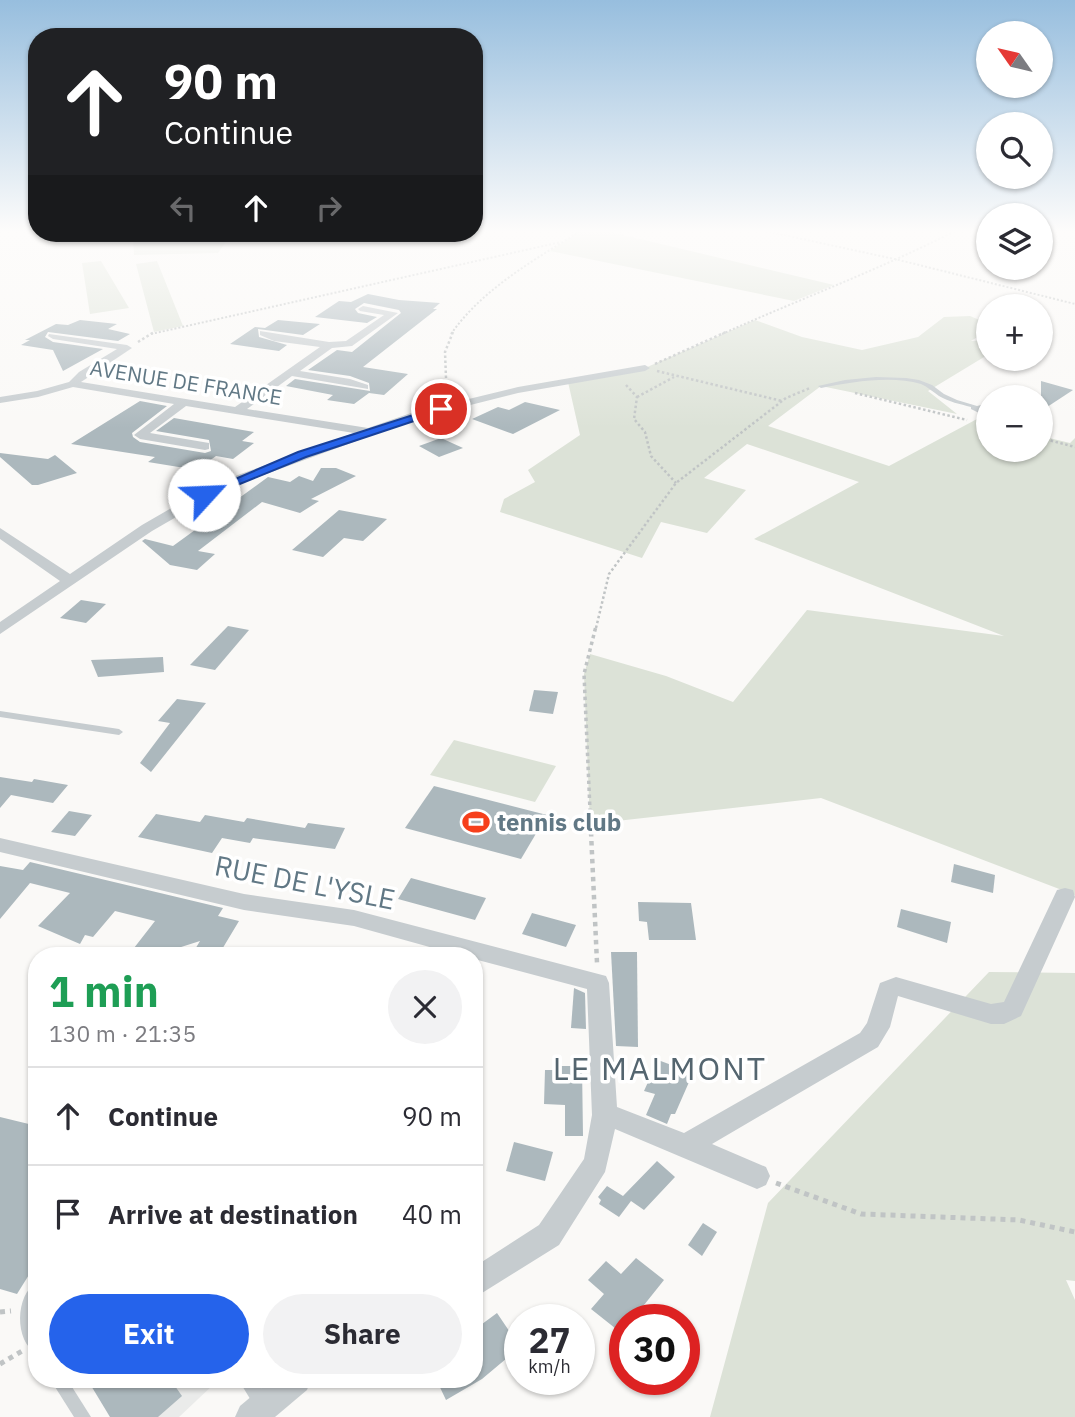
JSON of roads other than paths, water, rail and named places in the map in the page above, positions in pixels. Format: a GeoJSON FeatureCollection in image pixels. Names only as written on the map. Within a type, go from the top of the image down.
{"type":"FeatureCollection","features":[{"type":"Feature","properties":{"kind":"street"},"geometry":{"type":"LineString","coordinates":[[264,333],[274,338],[329,345],[348,344],[393,313],[363,309]]}},
{"type":"Feature","properties":{"kind":"street"},"geometry":{"type":"LineString","coordinates":[[54,336],[127,348],[83,374],[73,384]]}},
{"type":"Feature","properties":{"kind":"street"},"geometry":{"type":"LineString","coordinates":[[238,410],[329,345]]}},
{"type":"Feature","properties":{"kind":"street"},"geometry":{"type":"LineString","coordinates":[[0,629],[147,528],[218,487],[415,415],[518,390],[645,368]]}},
{"type":"Feature","properties":{"kind":"street"},"geometry":{"type":"LineString","coordinates":[[291,373],[364,387]]}},
{"type":"Feature","properties":{"kind":"street","name":"AVENUE DE FRANCE"},"geometry":{"type":"LineString","coordinates":[[0,400],[38,394],[73,384],[367,431]]}},
{"type":"Feature","properties":{"kind":"street"},"geometry":{"type":"LineString","coordinates":[[184,402],[139,435],[205,446]]}},
{"type":"Feature","properties":{"kind":"street"},"geometry":{"type":"LineString","coordinates":[[0,532],[69,581]]}},
{"type":"Feature","properties":{"kind":"street","name":"RUE DE L'YSLE"},"geometry":{"type":"LineString","coordinates":[[0,845],[244,902],[354,918],[463,947]]}},
{"type":"Feature","properties":{"kind":"street"},"geometry":{"type":"LineString","coordinates":[[687,1145],[869,1040],[878,1027],[887,990],[896,986],[907,987],[991,1014],[1004,1014],[1013,1009],[1065,897]]}},
{"type":"Feature","properties":{"kind":"street","name":"RUE DE L'YSLE"},"geometry":{"type":"LineString","coordinates":[[483,952],[598,983],[605,1115]]}},
{"type":"Feature","properties":{"kind":"street"},"geometry":{"type":"LineString","coordinates":[[483,1278],[549,1235],[596,1163],[605,1115],[628,1121],[757,1175]]}},
{"type":"Feature","properties":{"kind":"street"},"geometry":{"type":"LineString","coordinates":[[257,1411],[285,1388]]}},
{"type":"Feature","properties":{"kind":"lane"},"geometry":{"type":"LineString","coordinates":[[821,386],[863,379],[915,382],[930,386],[954,401],[974,406],[976,411]]}},
{"type":"Feature","properties":{"kind":"lane"},"geometry":{"type":"LineString","coordinates":[[0,714],[119,732]]}},
{"type":"Feature","properties":{"kind":"lane"},"geometry":{"type":"LineString","coordinates":[[28,1305],[28,1332]]}},
{"type":"Feature","properties":{"kind":"lane"},"geometry":{"type":"LineString","coordinates":[[64,1388],[83,1417]]}},
{"type":"Feature","properties":{"kind":"lane"},"geometry":{"type":"LineString","coordinates":[[249,1388],[257,1411]]}},
{"type":"Feature","properties":{"kind":"place","name":"tennis club"},"geometry":{"type":"Point","coordinates":[476,822]}},
{"type":"Feature","properties":{"kind":"district","name":"LE MALMONT"},"geometry":{"type":"Point","coordinates":[660,1068]}}]}
